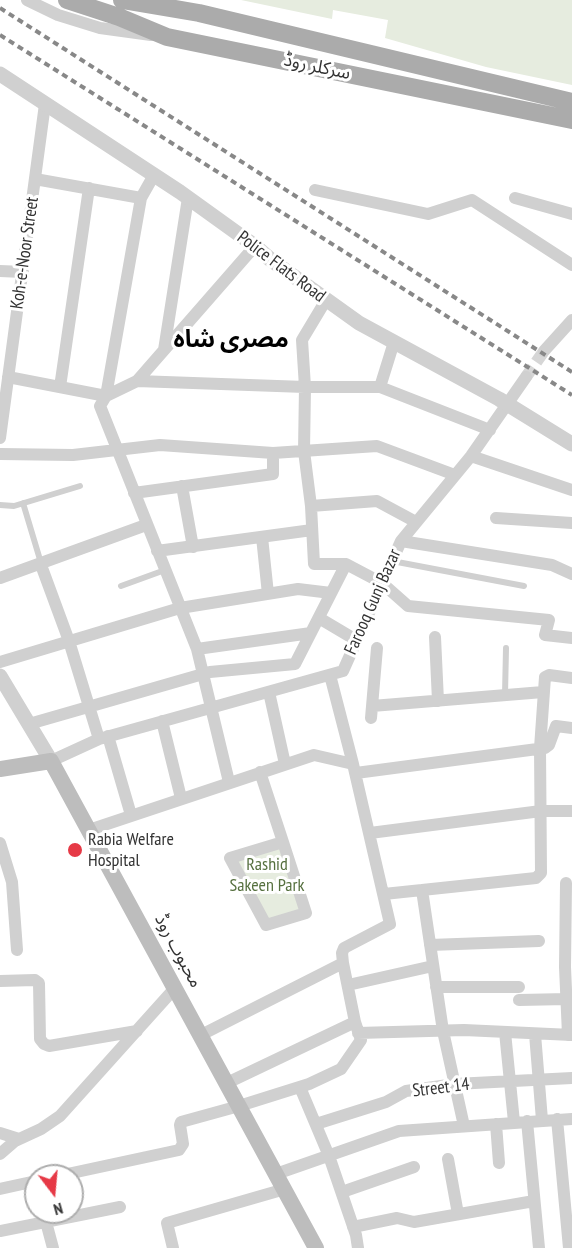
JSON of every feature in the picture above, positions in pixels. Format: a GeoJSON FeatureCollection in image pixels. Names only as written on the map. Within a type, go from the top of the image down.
{"type":"FeatureCollection","features":[{"type":"Feature","properties":{"kind":"main road","name":"سرکلر روڈ"},"geometry":{"type":"LineString","coordinates":[[66,0],[119,17],[167,37],[572,120]]}},
{"type":"Feature","properties":{"kind":"main road","name":"سرکلر روڈ"},"geometry":{"type":"LineString","coordinates":[[122,0],[180,10],[572,102]]}},
{"type":"Feature","properties":{"kind":"main road"},"geometry":{"type":"LineString","coordinates":[[317,67],[323,43]]}},
{"type":"Feature","properties":{"kind":"main road"},"geometry":{"type":"LineString","coordinates":[[0,769],[51,761]]}},
{"type":"Feature","properties":{"kind":"main road","name":"محبوب روڈ"},"geometry":{"type":"LineString","coordinates":[[51,761],[316,1248]]}},
{"type":"Feature","properties":{"kind":"street"},"geometry":{"type":"LineString","coordinates":[[27,0],[58,15],[100,28],[167,37]]}},
{"type":"Feature","properties":{"kind":"street"},"geometry":{"type":"LineString","coordinates":[[154,0],[180,10]]}},
{"type":"Feature","properties":{"kind":"street","name":"Police Flats Road"},"geometry":{"type":"LineString","coordinates":[[0,74],[188,198],[359,322],[507,404],[572,444]]}},
{"type":"Feature","properties":{"kind":"street","name":"Koh-e-Noor Street"},"geometry":{"type":"LineString","coordinates":[[0,438],[45,104]]}},
{"type":"Feature","properties":{"kind":"street"},"geometry":{"type":"LineString","coordinates":[[154,175],[141,198],[106,396],[100,406],[197,649],[229,782]]}},
{"type":"Feature","properties":{"kind":"street"},"geometry":{"type":"LineString","coordinates":[[35,179],[141,198]]}},
{"type":"Feature","properties":{"kind":"street"},"geometry":{"type":"LineString","coordinates":[[60,387],[89,188]]}},
{"type":"Feature","properties":{"kind":"street"},"geometry":{"type":"LineString","coordinates":[[315,190],[428,214],[472,200],[572,265]]}},
{"type":"Feature","properties":{"kind":"street"},"geometry":{"type":"LineString","coordinates":[[164,351],[188,198]]}},
{"type":"Feature","properties":{"kind":"street"},"geometry":{"type":"LineString","coordinates":[[515,198],[572,214]]}},
{"type":"Feature","properties":{"kind":"street"},"geometry":{"type":"LineString","coordinates":[[8,377],[106,396],[137,381],[255,246]]}},
{"type":"Feature","properties":{"kind":"street"},"geometry":{"type":"LineString","coordinates":[[0,271],[23,272]]}},
{"type":"Feature","properties":{"kind":"street"},"geometry":{"type":"LineString","coordinates":[[326,300],[302,340],[305,387],[304,451],[311,506],[314,564],[346,564],[382,584],[408,606],[549,620],[544,635],[572,639]]}},
{"type":"Feature","properties":{"kind":"street"},"geometry":{"type":"LineString","coordinates":[[544,351],[572,321]]}},
{"type":"Feature","properties":{"kind":"street"},"geometry":{"type":"LineString","coordinates":[[380,387],[394,342]]}},
{"type":"Feature","properties":{"kind":"street","name":"Farooq Gunj Bazar"},"geometry":{"type":"LineString","coordinates":[[51,761],[104,737],[343,671],[401,541],[471,456],[526,377]]}},
{"type":"Feature","properties":{"kind":"street"},"geometry":{"type":"LineString","coordinates":[[137,381],[305,387],[380,387],[489,430]]}},
{"type":"Feature","properties":{"kind":"street"},"geometry":{"type":"LineString","coordinates":[[0,454],[73,455],[160,445],[273,453],[377,446],[455,476]]}},
{"type":"Feature","properties":{"kind":"street"},"geometry":{"type":"LineString","coordinates":[[134,493],[273,474],[273,453]]}},
{"type":"Feature","properties":{"kind":"street"},"geometry":{"type":"LineString","coordinates":[[471,456],[572,490]]}},
{"type":"Feature","properties":{"kind":"street"},"geometry":{"type":"LineString","coordinates":[[182,486],[193,547]]}},
{"type":"Feature","properties":{"kind":"street"},"geometry":{"type":"LineString","coordinates":[[311,506],[377,501],[416,522]]}},
{"type":"Feature","properties":{"kind":"street"},"geometry":{"type":"LineString","coordinates":[[496,518],[572,523]]}},
{"type":"Feature","properties":{"kind":"street"},"geometry":{"type":"LineString","coordinates":[[0,578],[146,525]]}},
{"type":"Feature","properties":{"kind":"street"},"geometry":{"type":"LineString","coordinates":[[157,552],[312,530]]}},
{"type":"Feature","properties":{"kind":"street"},"geometry":{"type":"LineString","coordinates":[[262,537],[268,594]]}},
{"type":"Feature","properties":{"kind":"street"},"geometry":{"type":"LineString","coordinates":[[401,541],[552,565],[572,574]]}},
{"type":"Feature","properties":{"kind":"street"},"geometry":{"type":"LineString","coordinates":[[41,564],[69,641],[89,707],[104,737],[131,815]]}},
{"type":"Feature","properties":{"kind":"street"},"geometry":{"type":"LineString","coordinates":[[29,724],[203,674],[295,664],[346,564]]}},
{"type":"Feature","properties":{"kind":"street"},"geometry":{"type":"LineString","coordinates":[[0,662],[180,608],[298,589],[331,593]]}},
{"type":"Feature","properties":{"kind":"street"},"geometry":{"type":"LineString","coordinates":[[319,618],[356,640]]}},
{"type":"Feature","properties":{"kind":"street"},"geometry":{"type":"LineString","coordinates":[[197,649],[311,633]]}},
{"type":"Feature","properties":{"kind":"street"},"geometry":{"type":"LineString","coordinates":[[435,637],[438,701]]}},
{"type":"Feature","properties":{"kind":"street"},"geometry":{"type":"LineString","coordinates":[[377,648],[371,712],[438,701],[543,692]]}},
{"type":"Feature","properties":{"kind":"street"},"geometry":{"type":"LineString","coordinates":[[84,1170],[179,1150],[183,1144],[181,1122],[309,1084],[341,1069],[361,1040],[342,953],[344,948],[390,924],[370,833],[330,675]]}},
{"type":"Feature","properties":{"kind":"street"},"geometry":{"type":"LineString","coordinates":[[384,894],[536,878],[543,869],[540,748],[546,675],[572,678]]}},
{"type":"Feature","properties":{"kind":"street","name":"محبوب روڈ"},"geometry":{"type":"LineString","coordinates":[[0,676],[51,761]]}},
{"type":"Feature","properties":{"kind":"street"},"geometry":{"type":"LineString","coordinates":[[269,692],[285,764]]}},
{"type":"Feature","properties":{"kind":"street"},"geometry":{"type":"LineString","coordinates":[[162,721],[181,798]]}},
{"type":"Feature","properties":{"kind":"street"},"geometry":{"type":"LineString","coordinates":[[90,830],[314,755],[354,768],[548,747],[556,726],[572,728]]}},
{"type":"Feature","properties":{"kind":"street"},"geometry":{"type":"LineString","coordinates":[[260,772],[283,842],[306,913],[266,925],[230,858],[283,842]]}},
{"type":"Feature","properties":{"kind":"street"},"geometry":{"type":"LineString","coordinates":[[370,833],[541,811],[572,811]]}},
{"type":"Feature","properties":{"kind":"street"},"geometry":{"type":"LineString","coordinates":[[0,843],[12,882],[17,950]]}},
{"type":"Feature","properties":{"kind":"street"},"geometry":{"type":"LineString","coordinates":[[227,1083],[357,1027],[570,1035],[567,999],[566,884]]}},
{"type":"Feature","properties":{"kind":"street"},"geometry":{"type":"LineString","coordinates":[[422,890],[443,1031],[464,1126]]}},
{"type":"Feature","properties":{"kind":"street"},"geometry":{"type":"LineString","coordinates":[[430,945],[539,941]]}},
{"type":"Feature","properties":{"kind":"street"},"geometry":{"type":"LineString","coordinates":[[201,1035],[344,963]]}},
{"type":"Feature","properties":{"kind":"street"},"geometry":{"type":"LineString","coordinates":[[348,985],[433,966]]}},
{"type":"Feature","properties":{"kind":"street"},"geometry":{"type":"LineString","coordinates":[[0,981],[35,980],[39,983],[40,1039],[49,1046],[137,1031]]}},
{"type":"Feature","properties":{"kind":"street"},"geometry":{"type":"LineString","coordinates":[[436,987],[519,987]]}},
{"type":"Feature","properties":{"kind":"street"},"geometry":{"type":"LineString","coordinates":[[0,1154],[19,1139],[41,1129],[60,1116],[175,988]]}},
{"type":"Feature","properties":{"kind":"street"},"geometry":{"type":"LineString","coordinates":[[519,1000],[567,999]]}},
{"type":"Feature","properties":{"kind":"street"},"geometry":{"type":"LineString","coordinates":[[505,1032],[510,1081],[521,1122],[539,1248]]}},
{"type":"Feature","properties":{"kind":"street"},"geometry":{"type":"LineString","coordinates":[[535,1034],[542,1120]]}},
{"type":"Feature","properties":{"kind":"street","name":"Street 14"},"geometry":{"type":"LineString","coordinates":[[316,1124],[387,1102],[405,1091],[455,1084],[572,1078]]}},
{"type":"Feature","properties":{"kind":"street"},"geometry":{"type":"LineString","coordinates":[[302,1092],[342,1192],[358,1248]]}},
{"type":"Feature","properties":{"kind":"street"},"geometry":{"type":"LineString","coordinates":[[557,1119],[569,1248]]}},
{"type":"Feature","properties":{"kind":"street"},"geometry":{"type":"LineString","coordinates":[[276,1174],[399,1131],[572,1119]]}},
{"type":"Feature","properties":{"kind":"street"},"geometry":{"type":"LineString","coordinates":[[496,1124],[500,1163]]}},
{"type":"Feature","properties":{"kind":"street"},"geometry":{"type":"LineString","coordinates":[[0,1133],[19,1139]]}},
{"type":"Feature","properties":{"kind":"street"},"geometry":{"type":"LineString","coordinates":[[448,1159],[458,1214]]}},
{"type":"Feature","properties":{"kind":"street"},"geometry":{"type":"LineString","coordinates":[[342,1192],[414,1167]]}},
{"type":"Feature","properties":{"kind":"street"},"geometry":{"type":"LineString","coordinates":[[0,1189],[24,1184]]}},
{"type":"Feature","properties":{"kind":"street"},"geometry":{"type":"LineString","coordinates":[[173,1248],[167,1223],[285,1189]]}},
{"type":"Feature","properties":{"kind":"street"},"geometry":{"type":"LineString","coordinates":[[353,1227],[397,1218],[414,1222],[534,1201]]}},
{"type":"Feature","properties":{"kind":"street"},"geometry":{"type":"LineString","coordinates":[[84,1214],[120,1207]]}},
{"type":"Feature","properties":{"kind":"street"},"geometry":{"type":"LineString","coordinates":[[0,1231],[36,1224]]}},
{"type":"Feature","properties":{"kind":"street"},"geometry":{"type":"LineString","coordinates":[[47,1224],[53,1248]]}},
{"type":"Feature","properties":{"kind":"lane"},"geometry":{"type":"LineString","coordinates":[[0,506],[14,506],[80,486]]}},
{"type":"Feature","properties":{"kind":"lane"},"geometry":{"type":"LineString","coordinates":[[23,503],[41,564]]}},
{"type":"Feature","properties":{"kind":"lane"},"geometry":{"type":"LineString","coordinates":[[391,561],[524,586]]}},
{"type":"Feature","properties":{"kind":"lane"},"geometry":{"type":"LineString","coordinates":[[121,586],[166,570]]}},
{"type":"Feature","properties":{"kind":"lane"},"geometry":{"type":"LineString","coordinates":[[505,695],[506,648]]}},
{"type":"Feature","properties":{"kind":"green space"},"geometry":{"type":"Polygon","coordinates":[[[241,0],[572,0],[572,85],[486,67],[385,38],[388,20],[333,10],[332,19],[241,0]]]}},
{"type":"Feature","properties":{"kind":"green space","name":"Rashid Sakeen Park"},"geometry":{"type":"Polygon","coordinates":[[[283,842],[306,913],[266,925],[230,858],[283,842]]]}},
{"type":"Feature","properties":{"kind":"tunnel"},"geometry":{"type":"LineString","coordinates":[[526,377],[544,351]]}},
{"type":"Feature","properties":{"kind":"railway"},"geometry":{"type":"LineString","coordinates":[[0,8],[572,372]]}},
{"type":"Feature","properties":{"kind":"railway"},"geometry":{"type":"LineString","coordinates":[[0,35],[572,395]]}},
{"type":"Feature","properties":{"kind":"place","name":"Rabia Welfare Hospital"},"geometry":{"type":"Point","coordinates":[75,850]}},
{"type":"Feature","properties":{"kind":"district","name":"مصری شاہ"},"geometry":{"type":"Point","coordinates":[231,340]}}]}
